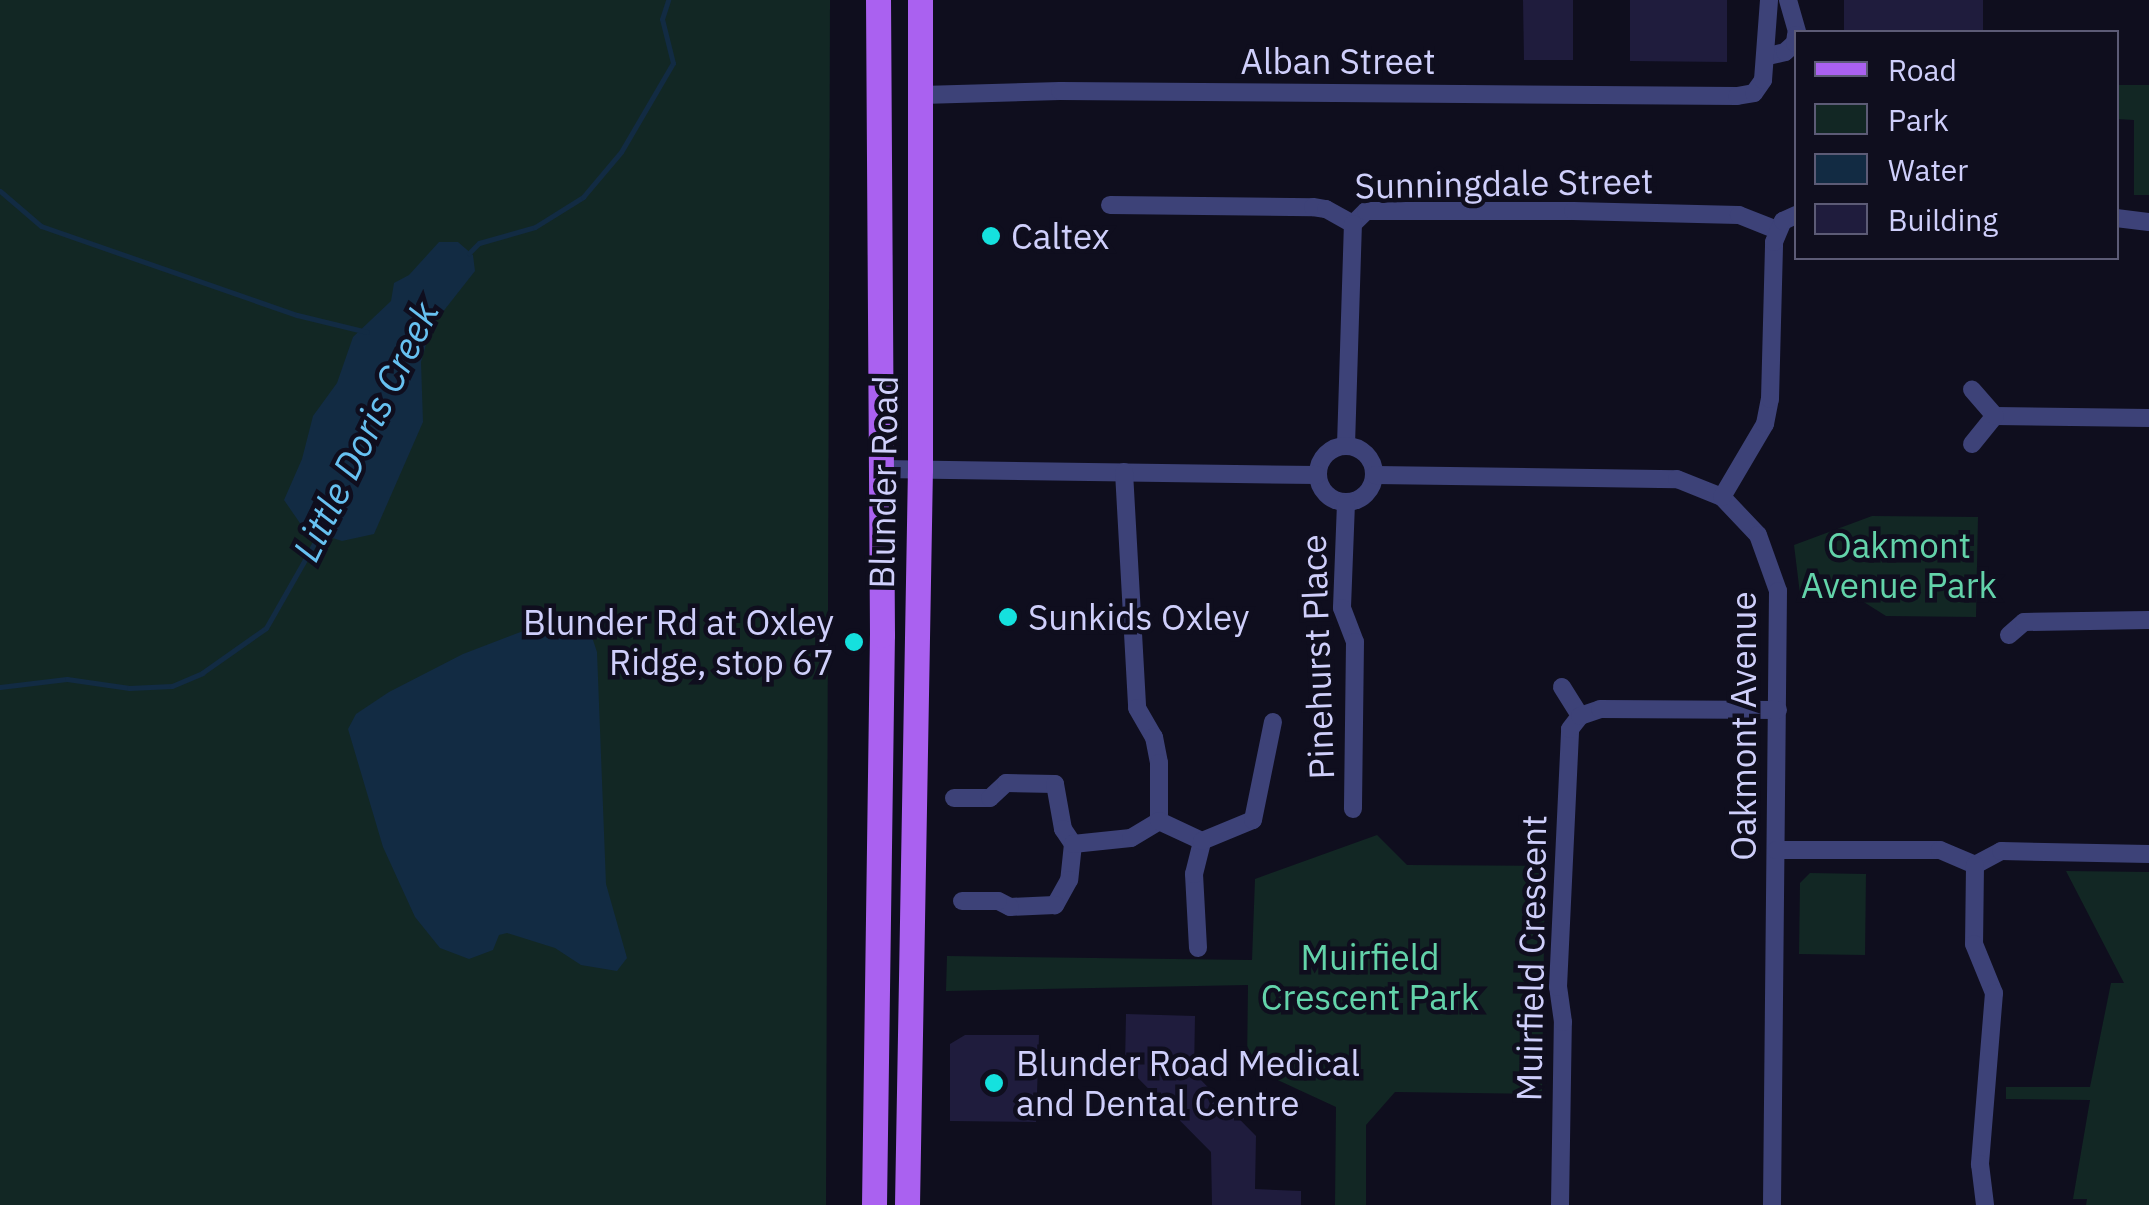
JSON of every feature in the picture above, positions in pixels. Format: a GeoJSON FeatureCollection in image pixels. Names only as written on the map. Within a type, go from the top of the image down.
{"type":"FeatureCollection","features":[{"type":"Feature","properties":{"kind":"main road","name":"Blunder Road"},"geometry":{"type":"LineString","coordinates":[[874,1205],[881,469],[878,0]]}},
{"type":"Feature","properties":{"kind":"main road","name":"Blunder Road"},"geometry":{"type":"LineString","coordinates":[[906,1205],[920,470],[920,0]]}},
{"type":"Feature","properties":{"kind":"street"},"geometry":{"type":"LineString","coordinates":[[1770,0],[1768,56],[1785,52],[1794,38]]}},
{"type":"Feature","properties":{"kind":"street"},"geometry":{"type":"LineString","coordinates":[[1788,0],[1796,30]]}},
{"type":"Feature","properties":{"kind":"street","name":"Alban Street"},"geometry":{"type":"LineString","coordinates":[[922,95],[1754,93],[1763,80],[1768,56]]}},
{"type":"Feature","properties":{"kind":"street","name":"Sunningdale Street"},"geometry":{"type":"LineString","coordinates":[[1110,205],[1313,207],[1326,209],[1353,224],[1366,211],[1739,214],[1777,230]]}},
{"type":"Feature","properties":{"kind":"street"},"geometry":{"type":"LineString","coordinates":[[1722,497],[1764,424],[1770,399],[1777,230],[1794,216]]}},
{"type":"Feature","properties":{"kind":"street"},"geometry":{"type":"LineString","coordinates":[[2119,218],[2149,222]]}},
{"type":"Feature","properties":{"kind":"street"},"geometry":{"type":"LineString","coordinates":[[1346,446],[1353,224]]}},
{"type":"Feature","properties":{"kind":"street"},"geometry":{"type":"LineString","coordinates":[[1972,390],[1995,416],[2149,418]]}},
{"type":"Feature","properties":{"kind":"street"},"geometry":{"type":"LineString","coordinates":[[1972,444],[1995,416]]}},
{"type":"Feature","properties":{"kind":"street"},"geometry":{"type":"LineString","coordinates":[[1346,446],[1363,451],[1375,475],[1362,498],[1346,503],[1329,498],[1317,475],[1329,451],[1346,446]]}},
{"type":"Feature","properties":{"kind":"street"},"geometry":{"type":"LineString","coordinates":[[881,469],[1317,475]]}},
{"type":"Feature","properties":{"kind":"street"},"geometry":{"type":"LineString","coordinates":[[1124,472],[1137,708],[1154,737],[1160,763],[1158,821]]}},
{"type":"Feature","properties":{"kind":"street","name":"Oakmont Avenue"},"geometry":{"type":"LineString","coordinates":[[1375,475],[1656,477],[1696,485],[1722,497],[1758,535],[1774,572],[1778,710],[1772,1205]]}},
{"type":"Feature","properties":{"kind":"street","name":"Pinehurst Place"},"geometry":{"type":"LineString","coordinates":[[1346,503],[1342,608],[1356,642],[1352,809]]}},
{"type":"Feature","properties":{"kind":"street"},"geometry":{"type":"LineString","coordinates":[[2009,635],[2024,622],[2149,620]]}},
{"type":"Feature","properties":{"kind":"street"},"geometry":{"type":"LineString","coordinates":[[1562,687],[1580,716],[1600,709],[1778,710]]}},
{"type":"Feature","properties":{"kind":"street","name":"Muirfield Crescent"},"geometry":{"type":"LineString","coordinates":[[1560,1205],[1563,1022],[1558,986],[1566,752],[1570,728],[1580,716]]}},
{"type":"Feature","properties":{"kind":"street"},"geometry":{"type":"LineString","coordinates":[[1158,821],[1202,840],[1254,820],[1273,722]]}},
{"type":"Feature","properties":{"kind":"street"},"geometry":{"type":"LineString","coordinates":[[954,798],[990,798],[1006,783],[1054,784],[1063,829],[1073,844],[1069,880],[1055,905],[1010,907],[998,901],[962,901]]}},
{"type":"Feature","properties":{"kind":"street"},"geometry":{"type":"LineString","coordinates":[[1073,844],[1130,838],[1158,821]]}},
{"type":"Feature","properties":{"kind":"street"},"geometry":{"type":"LineString","coordinates":[[1198,948],[1194,874],[1202,840]]}},
{"type":"Feature","properties":{"kind":"street"},"geometry":{"type":"LineString","coordinates":[[1776,850],[1940,850],[1974,865],[2001,852],[2149,854]]}},
{"type":"Feature","properties":{"kind":"street"},"geometry":{"type":"LineString","coordinates":[[1974,865],[1974,944],[1994,993],[1980,1164],[1983,1203]]}},
{"type":"Feature","properties":{"kind":"green space"},"geometry":{"type":"Polygon","coordinates":[[[0,0],[830,0],[826,1205],[0,1205],[0,0]]]}},
{"type":"Feature","properties":{"kind":"green space"},"geometry":{"type":"Polygon","coordinates":[[[2119,85],[2149,85],[2149,195],[2134,195],[2134,120],[2119,119],[2119,85]]]}},
{"type":"Feature","properties":{"kind":"green space","name":"Oakmont Avenue Park"},"geometry":{"type":"Polygon","coordinates":[[[1872,516],[1978,517],[1976,617],[1886,616],[1851,594],[1800,594],[1794,545],[1872,516]]]}},
{"type":"Feature","properties":{"kind":"green space","name":"Muirfield Crescent Park"},"geometry":{"type":"Polygon","coordinates":[[[1377,835],[1407,865],[1545,866],[1542,1094],[1395,1092],[1366,1125],[1366,1205],[1335,1205],[1336,1107],[1247,1066],[1248,985],[946,991],[947,956],[1252,960],[1255,879],[1377,835]]]}},
{"type":"Feature","properties":{"kind":"green space"},"geometry":{"type":"Polygon","coordinates":[[[2066,871],[2149,872],[2149,1205],[2086,1205],[2087,1199],[2073,1199],[2090,1100],[2006,1099],[2006,1087],[2090,1087],[2111,983],[2124,983],[2066,871]]]}},
{"type":"Feature","properties":{"kind":"green space"},"geometry":{"type":"Polygon","coordinates":[[[1810,873],[1866,874],[1865,955],[1799,954],[1800,883],[1810,873]]]}},
{"type":"Feature","properties":{"kind":"water"},"geometry":{"type":"Polygon","coordinates":[[[439,242],[458,242],[473,255],[475,271],[431,327],[421,362],[423,422],[374,534],[342,541],[304,529],[284,500],[302,459],[313,416],[337,383],[353,337],[391,301],[394,283],[409,275],[439,242]]]}},
{"type":"Feature","properties":{"kind":"water"},"geometry":{"type":"Polygon","coordinates":[[[560,617],[580,618],[588,625],[597,652],[606,884],[627,958],[617,971],[581,965],[555,948],[507,933],[499,935],[493,950],[469,959],[440,948],[415,917],[383,847],[348,729],[356,714],[389,692],[463,654],[560,617]]]}},
{"type":"Feature","properties":{"kind":"building"},"geometry":{"type":"Polygon","coordinates":[[[1523,0],[1573,0],[1573,60],[1524,60],[1523,0]]]}},
{"type":"Feature","properties":{"kind":"building"},"geometry":{"type":"Polygon","coordinates":[[[1630,0],[1727,0],[1727,62],[1630,61],[1630,0]]]}},
{"type":"Feature","properties":{"kind":"building"},"geometry":{"type":"Polygon","coordinates":[[[1844,0],[1983,0],[1983,30],[1844,30],[1844,0]]]}},
{"type":"Feature","properties":{"kind":"building"},"geometry":{"type":"Polygon","coordinates":[[[1126,1014],[1195,1016],[1194,1073],[1256,1136],[1255,1189],[1301,1191],[1301,1205],[1212,1205],[1211,1152],[1125,1065],[1126,1014]]]}},
{"type":"Feature","properties":{"kind":"building","name":"Blunder Road Medical and Dental Centre"},"geometry":{"type":"Polygon","coordinates":[[[965,1035],[1039,1035],[1036,1122],[950,1121],[950,1044],[965,1035]]]}},
{"type":"Feature","properties":{"kind":"waterway","name":"Little Doris Creek"},"geometry":{"type":"LineString","coordinates":[[469,253],[479,243],[535,227],[583,197],[621,152],[673,63],[662,19],[668,0]]}},
{"type":"Feature","properties":{"kind":"waterway"},"geometry":{"type":"LineString","coordinates":[[0,191],[41,226],[297,315],[367,332]]}},
{"type":"Feature","properties":{"kind":"waterway","name":"Little Doris Creek"},"geometry":{"type":"LineString","coordinates":[[0,687],[67,679],[129,688],[172,686],[202,673],[266,628],[322,530]]}},
{"type":"Feature","properties":{"kind":"place","name":"Caltex"},"geometry":{"type":"Point","coordinates":[991,236]}},
{"type":"Feature","properties":{"kind":"place","name":"Sunkids Oxley"},"geometry":{"type":"Point","coordinates":[1008,617]}},
{"type":"Feature","properties":{"kind":"place","name":"Blunder Rd at Oxley Ridge, stop 67"},"geometry":{"type":"Point","coordinates":[854,642]}},
{"type":"Feature","properties":{"kind":"place","name":"Blunder Road Medical and Dental Centre"},"geometry":{"type":"Point","coordinates":[994,1083]}}]}
